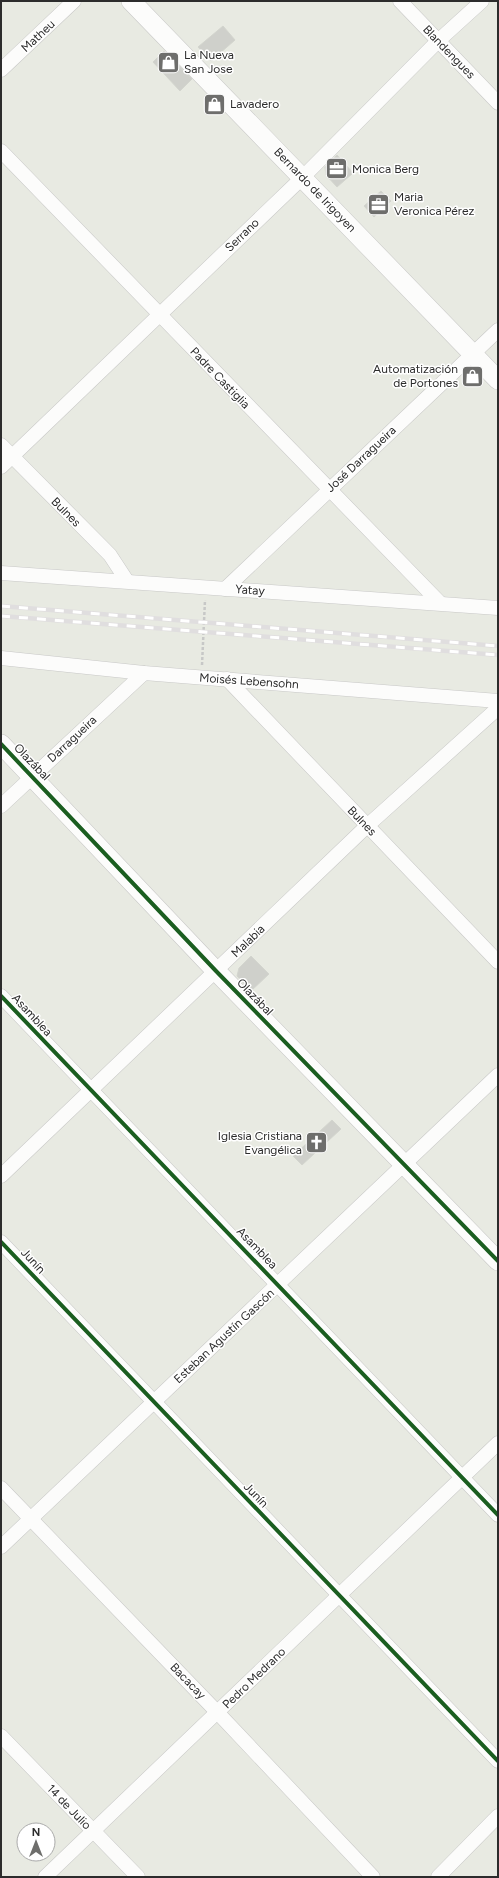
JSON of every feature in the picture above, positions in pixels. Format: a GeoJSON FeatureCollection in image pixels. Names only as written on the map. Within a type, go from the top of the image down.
{"type":"FeatureCollection","features":[{"type":"Feature","properties":{"kind":"street","name":"Matheu"},"geometry":{"type":"LineString","coordinates":[[1,70],[74,1]]}},
{"type":"Feature","properties":{"kind":"street","name":"Bernardo de Irigoyen"},"geometry":{"type":"LineString","coordinates":[[131,1],[498,380]]}},
{"type":"Feature","properties":{"kind":"street","name":"Blandengues"},"geometry":{"type":"LineString","coordinates":[[400,1],[498,103]]}},
{"type":"Feature","properties":{"kind":"street","name":"Serrano"},"geometry":{"type":"LineString","coordinates":[[1,467],[303,177],[438,41],[482,1]]}},
{"type":"Feature","properties":{"kind":"street","name":"Padre Castiglia"},"geometry":{"type":"LineString","coordinates":[[1,151],[440,603]]}},
{"type":"Feature","properties":{"kind":"street","name":"José Darragueira"},"geometry":{"type":"LineString","coordinates":[[225,589],[328,489],[498,330]]}},
{"type":"Feature","properties":{"kind":"street","name":"Bulnes"},"geometry":{"type":"LineString","coordinates":[[1,445],[110,556],[127,581]]}},
{"type":"Feature","properties":{"kind":"street","name":"Yatay"},"geometry":{"type":"LineString","coordinates":[[1,573],[498,608]]}},
{"type":"Feature","properties":{"kind":"street","name":"Moisés Lebensohn"},"geometry":{"type":"LineString","coordinates":[[1,658],[144,673],[498,701]]}},
{"type":"Feature","properties":{"kind":"street","name":"Darragueira"},"geometry":{"type":"LineString","coordinates":[[1,806],[144,673]]}},
{"type":"Feature","properties":{"kind":"street","name":"Bulnes"},"geometry":{"type":"LineString","coordinates":[[227,679],[366,826],[498,962]]}},
{"type":"Feature","properties":{"kind":"street","name":"Malabia"},"geometry":{"type":"LineString","coordinates":[[1,1176],[366,826],[498,708]]}},
{"type":"Feature","properties":{"kind":"street","name":"Olazábal"},"geometry":{"type":"LineString","coordinates":[[1,744],[216,971],[498,1261]]}},
{"type":"Feature","properties":{"kind":"street","name":"Asamblea"},"geometry":{"type":"LineString","coordinates":[[1,996],[90,1091],[498,1515]]}},
{"type":"Feature","properties":{"kind":"street","name":"Esteban Agustín Gascón"},"geometry":{"type":"LineString","coordinates":[[1,1547],[498,1075]]}},
{"type":"Feature","properties":{"kind":"street","name":"Junín"},"geometry":{"type":"LineString","coordinates":[[1,1242],[498,1761]]}},
{"type":"Feature","properties":{"kind":"street","name":"Pedro Medrano"},"geometry":{"type":"LineString","coordinates":[[45,1877],[218,1713],[498,1443]]}},
{"type":"Feature","properties":{"kind":"street","name":"Bacacay"},"geometry":{"type":"LineString","coordinates":[[1,1488],[218,1713],[373,1877]]}},
{"type":"Feature","properties":{"kind":"street","name":"14 de Julio"},"geometry":{"type":"LineString","coordinates":[[1,1736],[138,1877]]}},
{"type":"Feature","properties":{"kind":"street"},"geometry":{"type":"LineString","coordinates":[[438,1877],[498,1816]]}},
{"type":"Feature","properties":{"kind":"path"},"geometry":{"type":"LineString","coordinates":[[201,677],[206,587]]}},
{"type":"Feature","properties":{"kind":"building"},"geometry":{"type":"Polygon","coordinates":[[[223,26],[235,40],[211,61],[198,47],[223,26]]]}},
{"type":"Feature","properties":{"kind":"building"},"geometry":{"type":"Polygon","coordinates":[[[164,51],[192,79],[180,91],[153,62],[164,51]]]}},
{"type":"Feature","properties":{"kind":"building","name":"Monica Berg"},"geometry":{"type":"Polygon","coordinates":[[[337,155],[353,173],[337,187],[326,175],[325,167],[337,155]]]}},
{"type":"Feature","properties":{"kind":"building","name":"Maria Veronica Pérez"},"geometry":{"type":"Polygon","coordinates":[[[381,191],[391,201],[374,217],[364,206],[381,191]]]}},
{"type":"Feature","properties":{"kind":"building"},"geometry":{"type":"Polygon","coordinates":[[[251,956],[269,974],[251,991],[237,976],[239,968],[251,956]]]}},
{"type":"Feature","properties":{"kind":"building","name":"Iglesia Cristiana Evangélica"},"geometry":{"type":"Polygon","coordinates":[[[332,1120],[341,1129],[302,1165],[293,1156],[332,1120]]]}},
{"type":"Feature","properties":{"kind":"railway"},"geometry":{"type":"LineString","coordinates":[[1,606],[498,646]]}},
{"type":"Feature","properties":{"kind":"railway"},"geometry":{"type":"LineString","coordinates":[[1,616],[498,655]]}},
{"type":"Feature","properties":{"kind":"cycle path"},"geometry":{"type":"LineString","coordinates":[[1,744],[216,971],[498,1261]]}},
{"type":"Feature","properties":{"kind":"cycle path"},"geometry":{"type":"LineString","coordinates":[[1,996],[498,1515]]}},
{"type":"Feature","properties":{"kind":"cycle path"},"geometry":{"type":"LineString","coordinates":[[1,1242],[498,1761]]}},
{"type":"Feature","properties":{"kind":"place","name":"La Nueva San Jose"},"geometry":{"type":"Point","coordinates":[168,62]}},
{"type":"Feature","properties":{"kind":"place","name":"Lavadero"},"geometry":{"type":"Point","coordinates":[214,104]}},
{"type":"Feature","properties":{"kind":"place","name":"Monica Berg"},"geometry":{"type":"Point","coordinates":[337,169]}},
{"type":"Feature","properties":{"kind":"place","name":"Maria Veronica Pérez"},"geometry":{"type":"Point","coordinates":[378,204]}},
{"type":"Feature","properties":{"kind":"place","name":"Automatización de Portones"},"geometry":{"type":"Point","coordinates":[473,376]}},
{"type":"Feature","properties":{"kind":"place","name":"Iglesia Cristiana Evangélica"},"geometry":{"type":"Point","coordinates":[317,1143]}}]}
